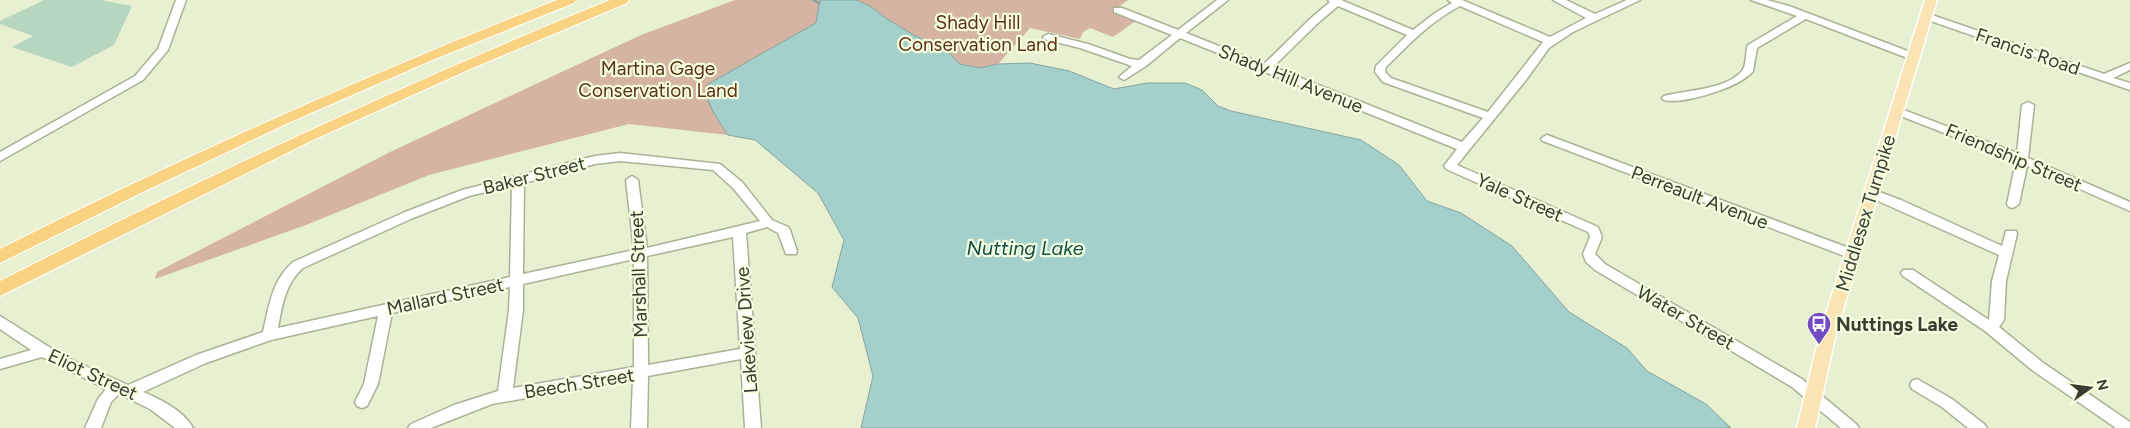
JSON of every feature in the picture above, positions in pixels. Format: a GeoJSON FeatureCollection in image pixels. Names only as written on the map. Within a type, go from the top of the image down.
{"type":"FeatureCollection","features":[{"type":"Feature","properties":{"kind":"highway"},"geometry":{"type":"LineString","coordinates":[[0,257],[162,177],[309,109],[451,47],[569,0]]}},
{"type":"Feature","properties":{"kind":"highway"},"geometry":{"type":"LineString","coordinates":[[0,289],[213,180],[356,113],[498,50],[622,0]]}},
{"type":"Feature","properties":{"kind":"main road","name":"Middlesex Turnpike"},"geometry":{"type":"LineString","coordinates":[[1806,428],[1828,332],[1931,0]]}},
{"type":"Feature","properties":{"kind":"street"},"geometry":{"type":"LineString","coordinates":[[0,156],[139,78],[163,50],[181,0]]}},
{"type":"Feature","properties":{"kind":"street"},"geometry":{"type":"LineString","coordinates":[[1124,77],[1223,0]]}},
{"type":"Feature","properties":{"kind":"street"},"geometry":{"type":"LineString","coordinates":[[1558,0],[1595,18]]}},
{"type":"Feature","properties":{"kind":"street"},"geometry":{"type":"LineString","coordinates":[[1464,147],[1524,77],[1536,56],[1551,42],[1595,18],[1635,0]]}},
{"type":"Feature","properties":{"kind":"street"},"geometry":{"type":"LineString","coordinates":[[1756,0],[1914,57]]}},
{"type":"Feature","properties":{"kind":"street"},"geometry":{"type":"LineString","coordinates":[[1266,68],[1335,1],[1415,35]]}},
{"type":"Feature","properties":{"kind":"street"},"geometry":{"type":"LineString","coordinates":[[1489,116],[1387,80],[1381,75],[1381,66],[1456,1],[1527,30],[1551,42]]}},
{"type":"Feature","properties":{"kind":"street","name":"Shady Hill Avenue"},"geometry":{"type":"LineString","coordinates":[[1118,10],[1464,147]]}},
{"type":"Feature","properties":{"kind":"street"},"geometry":{"type":"LineString","coordinates":[[1668,98],[1717,88],[1734,82],[1748,71],[1752,47],[1804,16]]}},
{"type":"Feature","properties":{"kind":"street","name":"Francis Road"},"geometry":{"type":"LineString","coordinates":[[1926,16],[2130,86]]}},
{"type":"Feature","properties":{"kind":"street"},"geometry":{"type":"LineString","coordinates":[[1048,37],[1084,46],[1128,62],[1142,64]]}},
{"type":"Feature","properties":{"kind":"street"},"geometry":{"type":"LineString","coordinates":[[2106,78],[2130,66]]}},
{"type":"Feature","properties":{"kind":"street"},"geometry":{"type":"LineString","coordinates":[[2013,204],[2028,105]]}},
{"type":"Feature","properties":{"kind":"street","name":"Friendship Street"},"geometry":{"type":"LineString","coordinates":[[1897,111],[2021,158],[2130,207]]}},
{"type":"Feature","properties":{"kind":"street","name":"Perreault Avenue"},"geometry":{"type":"LineString","coordinates":[[1548,139],[1852,254]]}},
{"type":"Feature","properties":{"kind":"street","name":"Yale Street"},"geometry":{"type":"LineString","coordinates":[[1464,147],[1450,166],[1590,227]]}},
{"type":"Feature","properties":{"kind":"street","name":"Baker Street"},"geometry":{"type":"LineString","coordinates":[[269,335],[281,290],[292,269],[341,245],[466,193],[595,160],[615,158],[710,166],[723,172],[768,223],[784,230],[791,251]]}},
{"type":"Feature","properties":{"kind":"street","name":"Marshall Street"},"geometry":{"type":"LineString","coordinates":[[632,180],[638,213],[640,253],[638,428]]}},
{"type":"Feature","properties":{"kind":"street"},"geometry":{"type":"LineString","coordinates":[[505,395],[514,327],[517,280],[518,181]]}},
{"type":"Feature","properties":{"kind":"street"},"geometry":{"type":"LineString","coordinates":[[1871,193],[2006,253]]}},
{"type":"Feature","properties":{"kind":"street","name":"Mallard Street"},"geometry":{"type":"LineString","coordinates":[[124,389],[269,335],[768,223]]}},
{"type":"Feature","properties":{"kind":"street","name":"Water Street"},"geometry":{"type":"LineString","coordinates":[[1590,227],[1594,230],[1596,237],[1590,254],[1591,259],[1600,267],[1755,357],[1813,394]]}},
{"type":"Feature","properties":{"kind":"street","name":"Lakeview Drive"},"geometry":{"type":"LineString","coordinates":[[739,231],[753,428]]}},
{"type":"Feature","properties":{"kind":"street"},"geometry":{"type":"LineString","coordinates":[[1990,327],[1997,320],[1999,281],[2011,234]]}},
{"type":"Feature","properties":{"kind":"street"},"geometry":{"type":"LineString","coordinates":[[1908,272],[1990,327],[2036,366],[2126,428]]}},
{"type":"Feature","properties":{"kind":"street"},"geometry":{"type":"LineString","coordinates":[[362,402],[371,384],[386,308]]}},
{"type":"Feature","properties":{"kind":"street","name":"Eliot Street"},"geometry":{"type":"LineString","coordinates":[[0,321],[21,337],[87,374],[164,408],[185,428]]}},
{"type":"Feature","properties":{"kind":"street"},"geometry":{"type":"LineString","coordinates":[[0,364],[23,359],[44,351]]}},
{"type":"Feature","properties":{"kind":"street","name":"Beech Street"},"geometry":{"type":"LineString","coordinates":[[416,428],[475,402],[505,395],[747,354]]}},
{"type":"Feature","properties":{"kind":"street"},"geometry":{"type":"LineString","coordinates":[[1917,385],[1948,404],[1979,428]]}},
{"type":"Feature","properties":{"kind":"street"},"geometry":{"type":"LineString","coordinates":[[93,428],[105,399],[124,389]]}},
{"type":"Feature","properties":{"kind":"street"},"geometry":{"type":"LineString","coordinates":[[1813,394],[1851,428]]}},
{"type":"Feature","properties":{"kind":"green space","name":"Martina Gage Conservation Land"},"geometry":{"type":"Polygon","coordinates":[[[735,0],[820,0],[816,23],[717,79],[706,93],[716,117],[728,135],[629,124],[429,175],[306,225],[155,279],[157,272],[390,152],[641,35],[735,0]]]}},
{"type":"Feature","properties":{"kind":"green space","name":"Shady Hill Conservation Land"},"geometry":{"type":"Polygon","coordinates":[[[856,0],[1128,0],[1113,11],[1137,20],[1113,37],[1090,28],[1083,32],[1080,39],[1030,28],[998,64],[980,68],[960,64],[944,48],[915,36],[870,6],[856,0]]]}},
{"type":"Feature","properties":{"kind":"water","name":"Nutting Lake"},"geometry":{"type":"Polygon","coordinates":[[[820,0],[856,0],[870,6],[915,36],[944,48],[960,64],[980,68],[998,64],[1030,63],[1069,71],[1114,89],[1147,83],[1185,83],[1202,90],[1218,106],[1231,111],[1361,140],[1399,165],[1427,201],[1461,213],[1512,246],[1569,312],[1627,348],[1647,371],[1706,404],[1731,428],[861,428],[873,376],[858,318],[832,287],[844,240],[818,193],[755,140],[728,135],[713,112],[706,92],[706,86],[717,79],[816,23],[820,0]]]}},
{"type":"Feature","properties":{"kind":"building"},"geometry":{"type":"Polygon","coordinates":[[[44,0],[101,0],[132,6],[114,45],[72,67],[12,47],[33,36],[0,24],[0,21],[44,0]]]}},
{"type":"Feature","properties":{"kind":"waterway"},"geometry":{"type":"LineString","coordinates":[[813,0],[819,3]]}},
{"type":"Feature","properties":{"kind":"place","name":"Nuttings Lake"},"geometry":{"type":"Point","coordinates":[1819,345]}}]}
